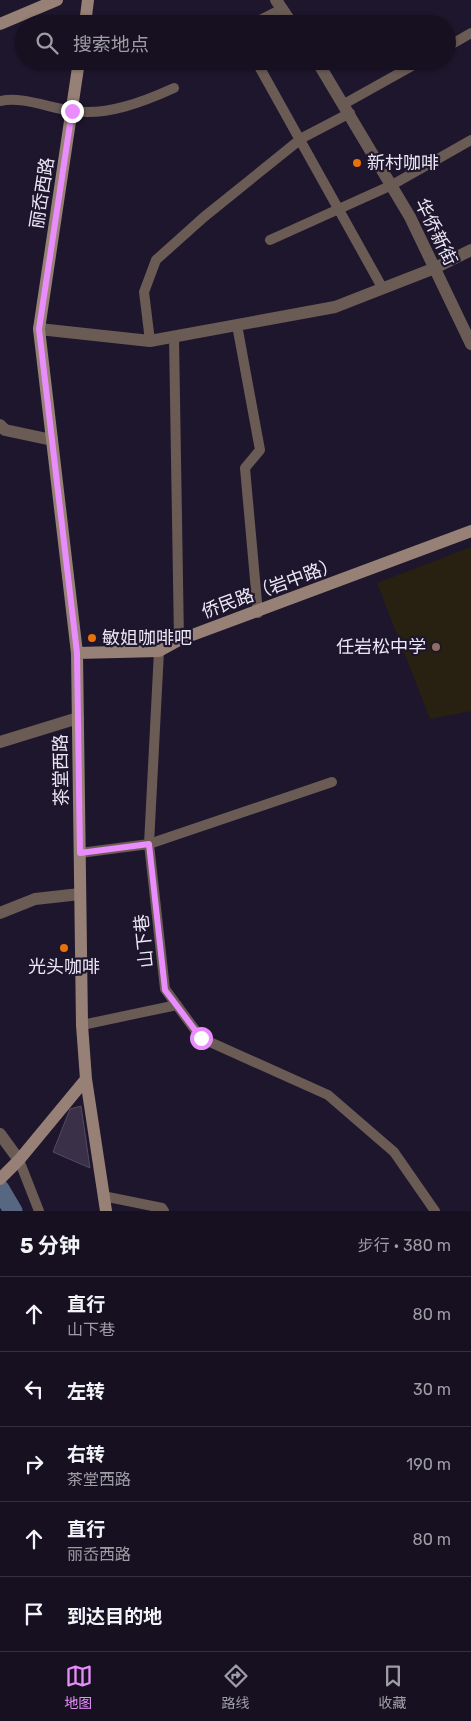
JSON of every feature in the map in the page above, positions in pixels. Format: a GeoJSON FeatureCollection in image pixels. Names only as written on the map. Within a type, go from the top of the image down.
{"type":"FeatureCollection","features":[{"type":"Feature","properties":{"kind":"street"},"geometry":{"type":"LineString","coordinates":[[21,15],[57,0]]}},
{"type":"Feature","properties":{"kind":"street"},"geometry":{"type":"LineString","coordinates":[[86,15],[88,0]]}},
{"type":"Feature","properties":{"kind":"street"},"geometry":{"type":"LineString","coordinates":[[0,24],[15,18]]}},
{"type":"Feature","properties":{"kind":"street","name":"丽岙西路"},"geometry":{"type":"LineString","coordinates":[[39,329],[78,70]]}},
{"type":"Feature","properties":{"kind":"street","name":"华侨新街"},"geometry":{"type":"LineString","coordinates":[[323,70],[410,216],[471,344]]}},
{"type":"Feature","properties":{"kind":"street"},"geometry":{"type":"LineString","coordinates":[[39,329],[150,341],[335,308],[435,268],[471,250]]}},
{"type":"Feature","properties":{"kind":"street","name":"茶堂西路"},"geometry":{"type":"LineString","coordinates":[[39,329],[77,653],[82,1025],[86,1079],[106,1211]]}},
{"type":"Feature","properties":{"kind":"street"},"geometry":{"type":"LineString","coordinates":[[2,429],[52,440]]}},
{"type":"Feature","properties":{"kind":"street","name":"侨民路（岩中路）"},"geometry":{"type":"LineString","coordinates":[[77,653],[159,651],[180,640],[258,613],[471,531]]}},
{"type":"Feature","properties":{"kind":"street"},"geometry":{"type":"LineString","coordinates":[[0,742],[78,718]]}},
{"type":"Feature","properties":{"kind":"street"},"geometry":{"type":"LineString","coordinates":[[0,913],[34,899],[80,894]]}},
{"type":"Feature","properties":{"kind":"street"},"geometry":{"type":"LineString","coordinates":[[0,1179],[19,1160],[86,1079]]}},
{"type":"Feature","properties":{"kind":"street"},"geometry":{"type":"LineString","coordinates":[[0,1134],[19,1160]]}},
{"type":"Feature","properties":{"kind":"lane"},"geometry":{"type":"LineString","coordinates":[[265,15],[279,5]]}},
{"type":"Feature","properties":{"kind":"lane"},"geometry":{"type":"LineString","coordinates":[[456,41],[471,33]]}},
{"type":"Feature","properties":{"kind":"lane"},"geometry":{"type":"LineString","coordinates":[[261,70],[383,288]]}},
{"type":"Feature","properties":{"kind":"lane"},"geometry":{"type":"LineString","coordinates":[[150,341],[144,292],[156,260],[204,217],[300,140],[407,70]]}},
{"type":"Feature","properties":{"kind":"lane"},"geometry":{"type":"LineString","coordinates":[[0,101],[10,99],[72,111],[91,112],[148,100],[174,88]]}},
{"type":"Feature","properties":{"kind":"lane"},"geometry":{"type":"LineString","coordinates":[[270,240],[392,185],[471,140]]}},
{"type":"Feature","properties":{"kind":"lane"},"geometry":{"type":"LineString","coordinates":[[237,325],[260,450],[245,468],[258,613]]}},
{"type":"Feature","properties":{"kind":"lane"},"geometry":{"type":"LineString","coordinates":[[174,337],[180,640]]}},
{"type":"Feature","properties":{"kind":"lane","name":"山下巷"},"geometry":{"type":"LineString","coordinates":[[159,651],[149,844],[165,990],[201,1038],[328,1095],[394,1152],[435,1211]]}},
{"type":"Feature","properties":{"kind":"lane"},"geometry":{"type":"LineString","coordinates":[[80,853],[149,844],[332,782]]}},
{"type":"Feature","properties":{"kind":"lane"},"geometry":{"type":"LineString","coordinates":[[82,1025],[177,1005]]}},
{"type":"Feature","properties":{"kind":"lane"},"geometry":{"type":"LineString","coordinates":[[19,1160],[39,1211]]}},
{"type":"Feature","properties":{"kind":"lane"},"geometry":{"type":"LineString","coordinates":[[103,1196],[162,1208],[164,1211]]}},
{"type":"Feature","properties":{"kind":"shaded area","name":"任岩松中学"},"geometry":{"type":"Polygon","coordinates":[[[471,547],[471,711],[430,719],[377,583],[471,547]]]}},
{"type":"Feature","properties":{"kind":"building"},"geometry":{"type":"Polygon","coordinates":[[[81,1106],[90,1168],[53,1152],[70,1109],[81,1106]]]}},
{"type":"Feature","properties":{"kind":"waterway"},"geometry":{"type":"LineString","coordinates":[[0,1189],[13,1211]]}},
{"type":"Feature","properties":{"kind":"place","name":"新村咖啡"},"geometry":{"type":"Point","coordinates":[357,163]}},
{"type":"Feature","properties":{"kind":"place","name":"敏姐咖啡吧"},"geometry":{"type":"Point","coordinates":[92,638]}},
{"type":"Feature","properties":{"kind":"place","name":"任岩松中学"},"geometry":{"type":"Point","coordinates":[436,647]}},
{"type":"Feature","properties":{"kind":"place","name":"光头咖啡"},"geometry":{"type":"Point","coordinates":[64,948]}},
{"type":"Feature","properties":{"kind":"route"},"geometry":{"type":"LineString","coordinates":[[72,111],[39,329],[77,653],[80,853],[149,844],[165,990],[201,1038]]}}]}
